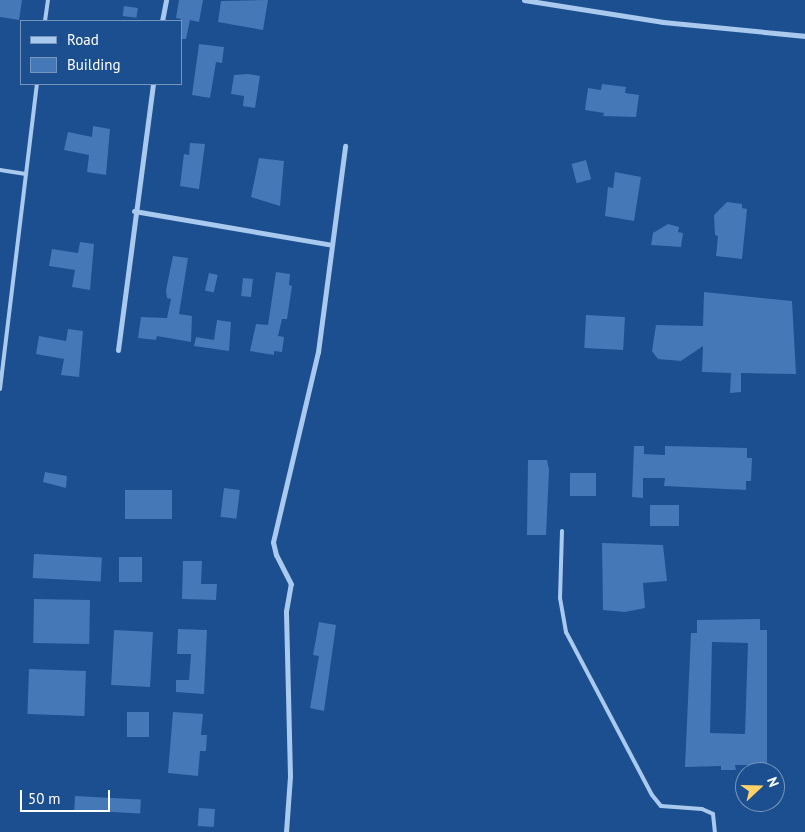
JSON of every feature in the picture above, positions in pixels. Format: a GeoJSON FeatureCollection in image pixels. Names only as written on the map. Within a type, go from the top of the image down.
{"type":"FeatureCollection","features":[{"type":"Feature","properties":{"kind":"street"},"geometry":{"type":"LineString","coordinates":[[162,20],[166,0]]}},
{"type":"Feature","properties":{"kind":"street"},"geometry":{"type":"LineString","coordinates":[[524,0],[663,22],[805,36]]}},
{"type":"Feature","properties":{"kind":"street"},"geometry":{"type":"LineString","coordinates":[[118,350],[134,211],[153,85]]}},
{"type":"Feature","properties":{"kind":"street"},"geometry":{"type":"LineString","coordinates":[[286,832],[290,776],[286,611],[291,584],[276,556],[273,542],[318,352],[345,146]]}},
{"type":"Feature","properties":{"kind":"street"},"geometry":{"type":"LineString","coordinates":[[134,211],[332,245]]}},
{"type":"Feature","properties":{"kind":"lane"},"geometry":{"type":"LineString","coordinates":[[45,20],[48,0]]}},
{"type":"Feature","properties":{"kind":"lane"},"geometry":{"type":"LineString","coordinates":[[0,389],[37,85]]}},
{"type":"Feature","properties":{"kind":"lane"},"geometry":{"type":"LineString","coordinates":[[0,170],[26,174]]}},
{"type":"Feature","properties":{"kind":"lane"},"geometry":{"type":"LineString","coordinates":[[562,531],[561,618],[570,640],[652,795],[661,806],[702,809],[713,814],[715,832]]}},
{"type":"Feature","properties":{"kind":"building"},"geometry":{"type":"Polygon","coordinates":[[[0,0],[22,0],[19,20],[0,17],[0,0]]]}},
{"type":"Feature","properties":{"kind":"building"},"geometry":{"type":"Polygon","coordinates":[[[179,0],[203,0],[199,22],[190,20],[186,39],[182,39],[182,20],[176,18],[179,0]]]}},
{"type":"Feature","properties":{"kind":"building"},"geometry":{"type":"Polygon","coordinates":[[[268,0],[263,30],[218,22],[221,1],[268,0]]]}},
{"type":"Feature","properties":{"kind":"building"},"geometry":{"type":"Polygon","coordinates":[[[124,6],[138,8],[136,18],[123,16],[124,6]]]}},
{"type":"Feature","properties":{"kind":"building"},"geometry":{"type":"Polygon","coordinates":[[[199,44],[224,47],[222,63],[216,62],[210,98],[192,95],[199,44]]]}},
{"type":"Feature","properties":{"kind":"building"},"geometry":{"type":"Polygon","coordinates":[[[248,74],[260,76],[255,108],[243,106],[244,96],[231,94],[234,75],[248,74]]]}},
{"type":"Feature","properties":{"kind":"building"},"geometry":{"type":"Polygon","coordinates":[[[602,84],[626,87],[625,93],[639,95],[636,117],[603,116],[604,113],[585,110],[588,88],[601,90],[602,84]]]}},
{"type":"Feature","properties":{"kind":"building"},"geometry":{"type":"Polygon","coordinates":[[[93,126],[110,129],[106,175],[87,172],[89,155],[64,150],[68,132],[92,137],[93,126]]]}},
{"type":"Feature","properties":{"kind":"building"},"geometry":{"type":"Polygon","coordinates":[[[190,143],[205,144],[199,189],[180,186],[184,154],[189,155],[190,143]]]}},
{"type":"Feature","properties":{"kind":"building"},"geometry":{"type":"Polygon","coordinates":[[[259,158],[284,161],[280,206],[251,197],[259,158]]]}},
{"type":"Feature","properties":{"kind":"building"},"geometry":{"type":"Polygon","coordinates":[[[586,160],[591,179],[577,183],[572,164],[586,160]]]}},
{"type":"Feature","properties":{"kind":"building"},"geometry":{"type":"Polygon","coordinates":[[[615,172],[641,177],[634,221],[605,216],[608,187],[613,188],[615,172]]]}},
{"type":"Feature","properties":{"kind":"building"},"geometry":{"type":"Polygon","coordinates":[[[727,202],[742,204],[742,208],[747,209],[742,259],[716,256],[718,236],[715,235],[714,215],[727,202]]]}},
{"type":"Feature","properties":{"kind":"building"},"geometry":{"type":"Polygon","coordinates":[[[668,224],[679,227],[678,232],[683,233],[681,247],[651,245],[653,233],[668,224]]]}},
{"type":"Feature","properties":{"kind":"building"},"geometry":{"type":"Polygon","coordinates":[[[80,242],[94,244],[90,290],[72,287],[75,270],[49,266],[52,249],[78,253],[80,242]]]}},
{"type":"Feature","properties":{"kind":"building"},"geometry":{"type":"Polygon","coordinates":[[[173,256],[188,258],[179,314],[192,316],[191,342],[157,336],[156,340],[138,338],[141,317],[167,318],[171,299],[167,298],[166,290],[173,256]]]}},
{"type":"Feature","properties":{"kind":"building"},"geometry":{"type":"Polygon","coordinates":[[[276,272],[290,274],[289,285],[292,286],[287,319],[282,319],[278,336],[284,337],[282,352],[274,351],[274,355],[250,351],[256,324],[268,325],[276,272]]]}},
{"type":"Feature","properties":{"kind":"building"},"geometry":{"type":"Polygon","coordinates":[[[209,273],[218,275],[214,293],[205,291],[209,273]]]}},
{"type":"Feature","properties":{"kind":"building"},"geometry":{"type":"Polygon","coordinates":[[[243,278],[253,279],[251,297],[241,296],[243,278]]]}},
{"type":"Feature","properties":{"kind":"building"},"geometry":{"type":"Polygon","coordinates":[[[704,292],[792,301],[796,374],[741,373],[741,392],[730,393],[731,373],[702,372],[703,346],[681,361],[658,359],[652,351],[656,325],[703,326],[704,292]]]}},
{"type":"Feature","properties":{"kind":"building"},"geometry":{"type":"Polygon","coordinates":[[[586,315],[625,317],[623,350],[584,348],[586,315]]]}},
{"type":"Feature","properties":{"kind":"building"},"geometry":{"type":"Polygon","coordinates":[[[217,320],[231,322],[229,351],[194,346],[196,337],[214,340],[217,320]]]}},
{"type":"Feature","properties":{"kind":"building"},"geometry":{"type":"Polygon","coordinates":[[[68,329],[83,331],[79,377],[61,375],[64,359],[36,354],[39,336],[66,341],[68,329]]]}},
{"type":"Feature","properties":{"kind":"building"},"geometry":{"type":"Polygon","coordinates":[[[634,446],[644,446],[644,454],[665,455],[665,446],[747,448],[747,458],[752,458],[751,481],[746,481],[746,490],[664,486],[665,478],[643,478],[643,498],[632,497],[634,446]]]}},
{"type":"Feature","properties":{"kind":"building"},"geometry":{"type":"Polygon","coordinates":[[[528,460],[547,460],[549,470],[546,535],[527,535],[528,460]]]}},
{"type":"Feature","properties":{"kind":"building"},"geometry":{"type":"Polygon","coordinates":[[[45,472],[67,476],[66,488],[43,482],[45,472]]]}},
{"type":"Feature","properties":{"kind":"building"},"geometry":{"type":"Polygon","coordinates":[[[570,473],[596,473],[596,496],[570,496],[570,473]]]}},
{"type":"Feature","properties":{"kind":"building"},"geometry":{"type":"Polygon","coordinates":[[[224,488],[240,490],[236,519],[220,517],[224,488]]]}},
{"type":"Feature","properties":{"kind":"building"},"geometry":{"type":"Polygon","coordinates":[[[125,490],[172,490],[172,519],[125,519],[125,490]]]}},
{"type":"Feature","properties":{"kind":"building"},"geometry":{"type":"Polygon","coordinates":[[[650,505],[679,505],[679,526],[650,526],[650,505]]]}},
{"type":"Feature","properties":{"kind":"building"},"geometry":{"type":"Polygon","coordinates":[[[602,543],[663,545],[667,581],[643,583],[645,608],[625,612],[603,610],[602,543]]]}},
{"type":"Feature","properties":{"kind":"building"},"geometry":{"type":"Polygon","coordinates":[[[34,554],[102,558],[101,582],[33,578],[34,554]]]}},
{"type":"Feature","properties":{"kind":"building"},"geometry":{"type":"Polygon","coordinates":[[[119,557],[142,557],[142,582],[119,582],[119,557]]]}},
{"type":"Feature","properties":{"kind":"building"},"geometry":{"type":"Polygon","coordinates":[[[183,561],[202,561],[201,584],[217,584],[216,600],[182,599],[183,561]]]}},
{"type":"Feature","properties":{"kind":"building"},"geometry":{"type":"Polygon","coordinates":[[[34,599],[90,600],[89,644],[33,643],[34,599]]]}},
{"type":"Feature","properties":{"kind":"building"},"geometry":{"type":"Polygon","coordinates":[[[760,619],[760,630],[767,630],[767,762],[735,762],[735,770],[721,770],[721,766],[685,767],[691,633],[697,633],[697,620],[760,619]],[[712,642],[710,733],[745,734],[748,643],[712,642]]]}},
{"type":"Feature","properties":{"kind":"building"},"geometry":{"type":"Polygon","coordinates":[[[319,622],[336,625],[324,711],[310,708],[319,656],[313,655],[319,622]]]}},
{"type":"Feature","properties":{"kind":"building"},"geometry":{"type":"Polygon","coordinates":[[[178,629],[207,630],[204,694],[176,692],[176,680],[189,680],[191,654],[177,654],[178,629]]]}},
{"type":"Feature","properties":{"kind":"building"},"geometry":{"type":"Polygon","coordinates":[[[114,630],[153,632],[150,687],[111,685],[114,630]]]}},
{"type":"Feature","properties":{"kind":"building"},"geometry":{"type":"Polygon","coordinates":[[[29,669],[86,671],[84,716],[27,714],[29,669]]]}},
{"type":"Feature","properties":{"kind":"building"},"geometry":{"type":"Polygon","coordinates":[[[127,712],[149,712],[149,737],[127,737],[127,712]]]}},
{"type":"Feature","properties":{"kind":"building"},"geometry":{"type":"Polygon","coordinates":[[[173,712],[203,714],[201,735],[207,735],[206,751],[200,751],[198,776],[168,773],[173,712]]]}},
{"type":"Feature","properties":{"kind":"building"},"geometry":{"type":"Polygon","coordinates":[[[75,796],[141,799],[140,813],[74,810],[75,796]]]}},
{"type":"Feature","properties":{"kind":"building"},"geometry":{"type":"Polygon","coordinates":[[[199,808],[215,809],[214,827],[198,826],[199,808]]]}}]}
